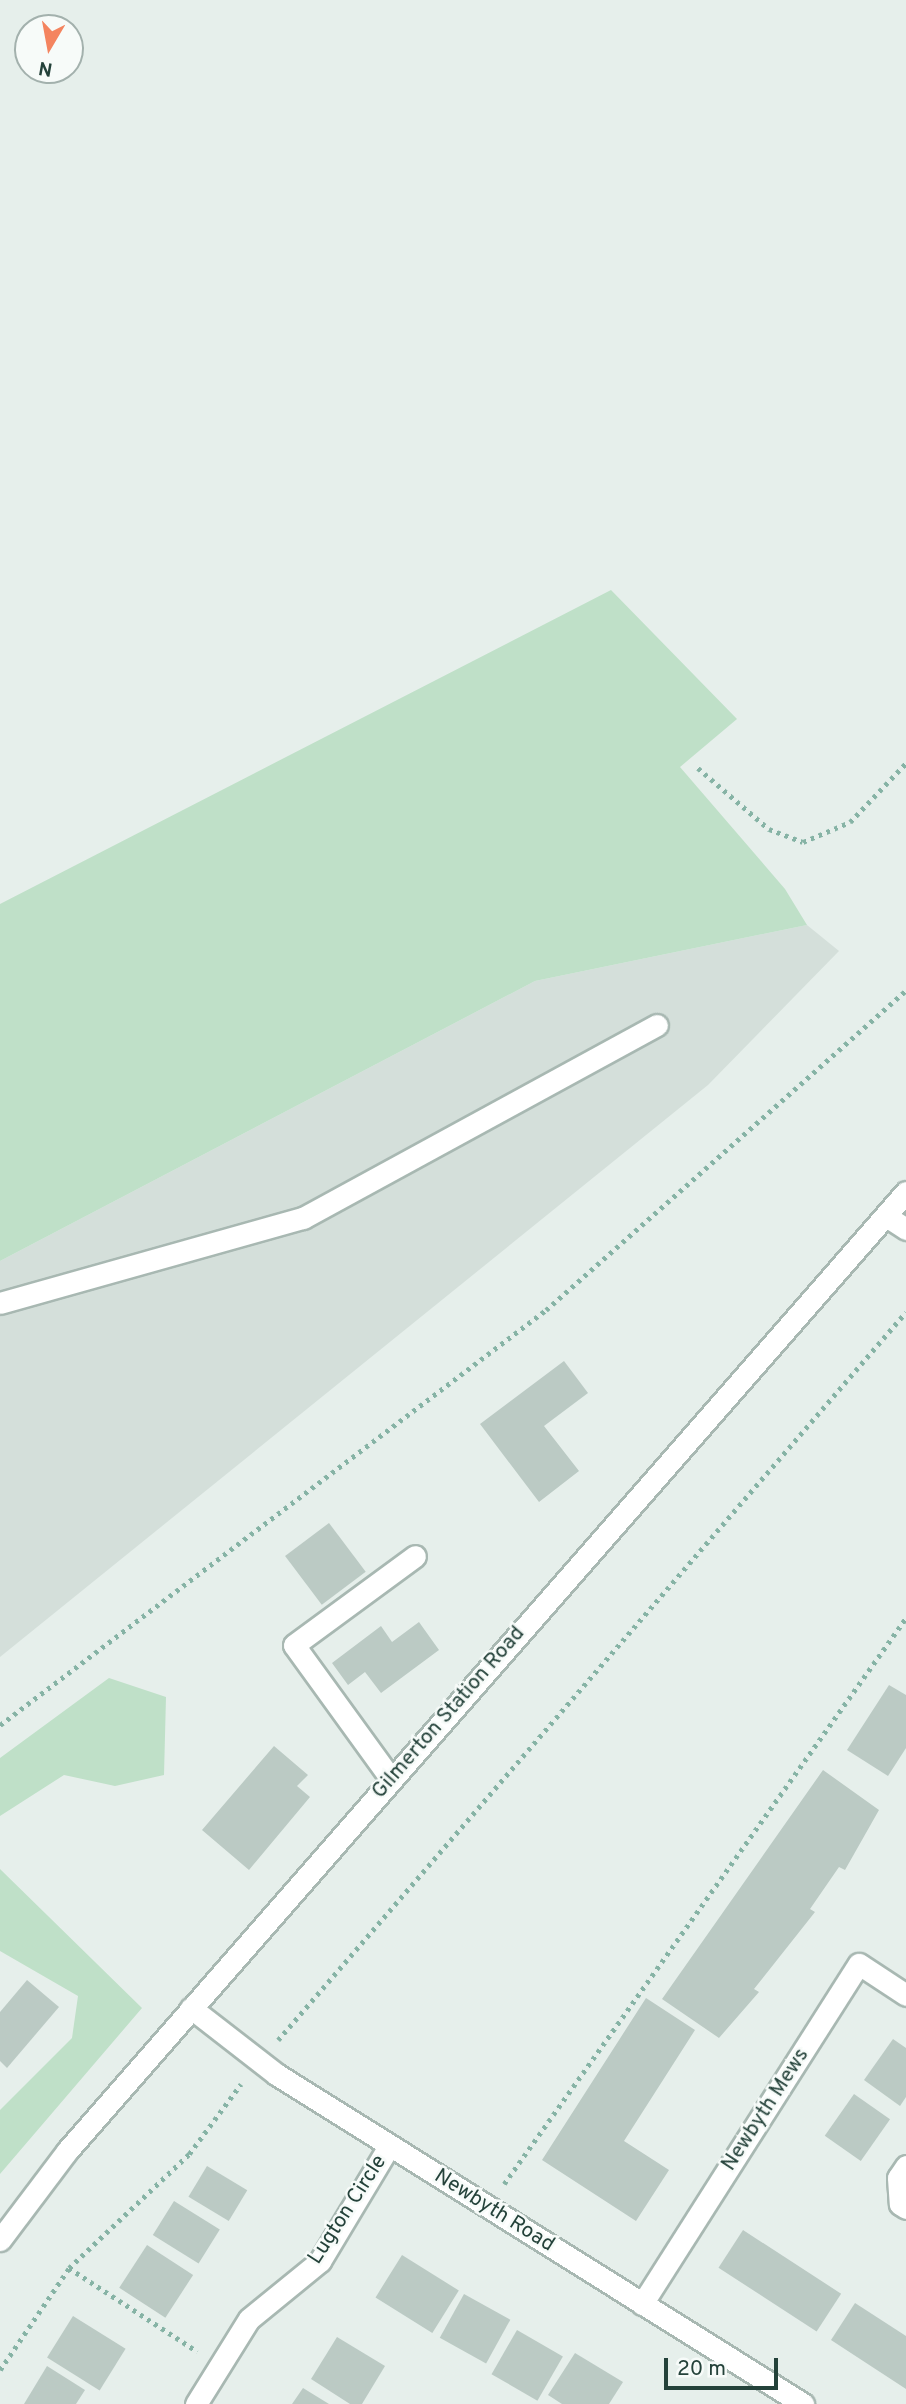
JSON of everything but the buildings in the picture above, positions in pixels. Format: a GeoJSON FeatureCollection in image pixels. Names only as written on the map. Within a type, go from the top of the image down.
{"type":"FeatureCollection","features":[{"type":"Feature","properties":{"kind":"street"},"geometry":{"type":"LineString","coordinates":[[0,1303],[303,1218],[657,1025]]}},
{"type":"Feature","properties":{"kind":"street","name":"Gilmerton Station Road"},"geometry":{"type":"LineString","coordinates":[[0,2240],[67,2151],[906,1192]]}},
{"type":"Feature","properties":{"kind":"street"},"geometry":{"type":"LineString","coordinates":[[886,1216],[906,1229]]}},
{"type":"Feature","properties":{"kind":"street"},"geometry":{"type":"LineString","coordinates":[[391,1779],[294,1645],[415,1556]]}},
{"type":"Feature","properties":{"kind":"street","name":"Newbyth Mews"},"geometry":{"type":"LineString","coordinates":[[642,2304],[859,1964],[906,1995]]}},
{"type":"Feature","properties":{"kind":"street","name":"Newbyth Road"},"geometry":{"type":"LineString","coordinates":[[191,2008],[258,2062],[803,2404]]}},
{"type":"Feature","properties":{"kind":"street","name":"Lugton Circle"},"geometry":{"type":"LineString","coordinates":[[200,2402],[218,2364],[249,2319],[320,2261],[389,2146]]}},
{"type":"Feature","properties":{"kind":"street"},"geometry":{"type":"LineString","coordinates":[[906,2166],[898,2178],[900,2204],[906,2208]]}},
{"type":"Feature","properties":{"kind":"path"},"geometry":{"type":"LineString","coordinates":[[698,768],[769,830],[803,842],[850,822],[906,763]]}},
{"type":"Feature","properties":{"kind":"path"},"geometry":{"type":"LineString","coordinates":[[0,1725],[546,1310],[906,990]]}},
{"type":"Feature","properties":{"kind":"path"},"geometry":{"type":"LineString","coordinates":[[0,2370],[69,2268],[189,2154],[258,2062],[906,1312]]}},
{"type":"Feature","properties":{"kind":"path"},"geometry":{"type":"LineString","coordinates":[[488,2207],[906,1618]]}},
{"type":"Feature","properties":{"kind":"path"},"geometry":{"type":"LineString","coordinates":[[69,2268],[218,2364]]}},
{"type":"Feature","properties":{"kind":"shaded area"},"geometry":{"type":"Polygon","coordinates":[[[807,925],[839,951],[708,1085],[0,1657],[0,1261],[535,981],[807,925]]]}},
{"type":"Feature","properties":{"kind":"green space"},"geometry":{"type":"Polygon","coordinates":[[[611,590],[737,719],[680,767],[785,889],[807,925],[535,981],[0,1261],[0,904],[611,590]]]}},
{"type":"Feature","properties":{"kind":"green space"},"geometry":{"type":"Polygon","coordinates":[[[109,1678],[166,1697],[164,1775],[115,1786],[64,1775],[0,1816],[0,1758],[109,1678]]]}},
{"type":"Feature","properties":{"kind":"green space"},"geometry":{"type":"Polygon","coordinates":[[[0,1869],[142,2008],[0,2174],[0,2110],[72,2038],[78,1996],[0,1951],[0,1869]]]}}]}
